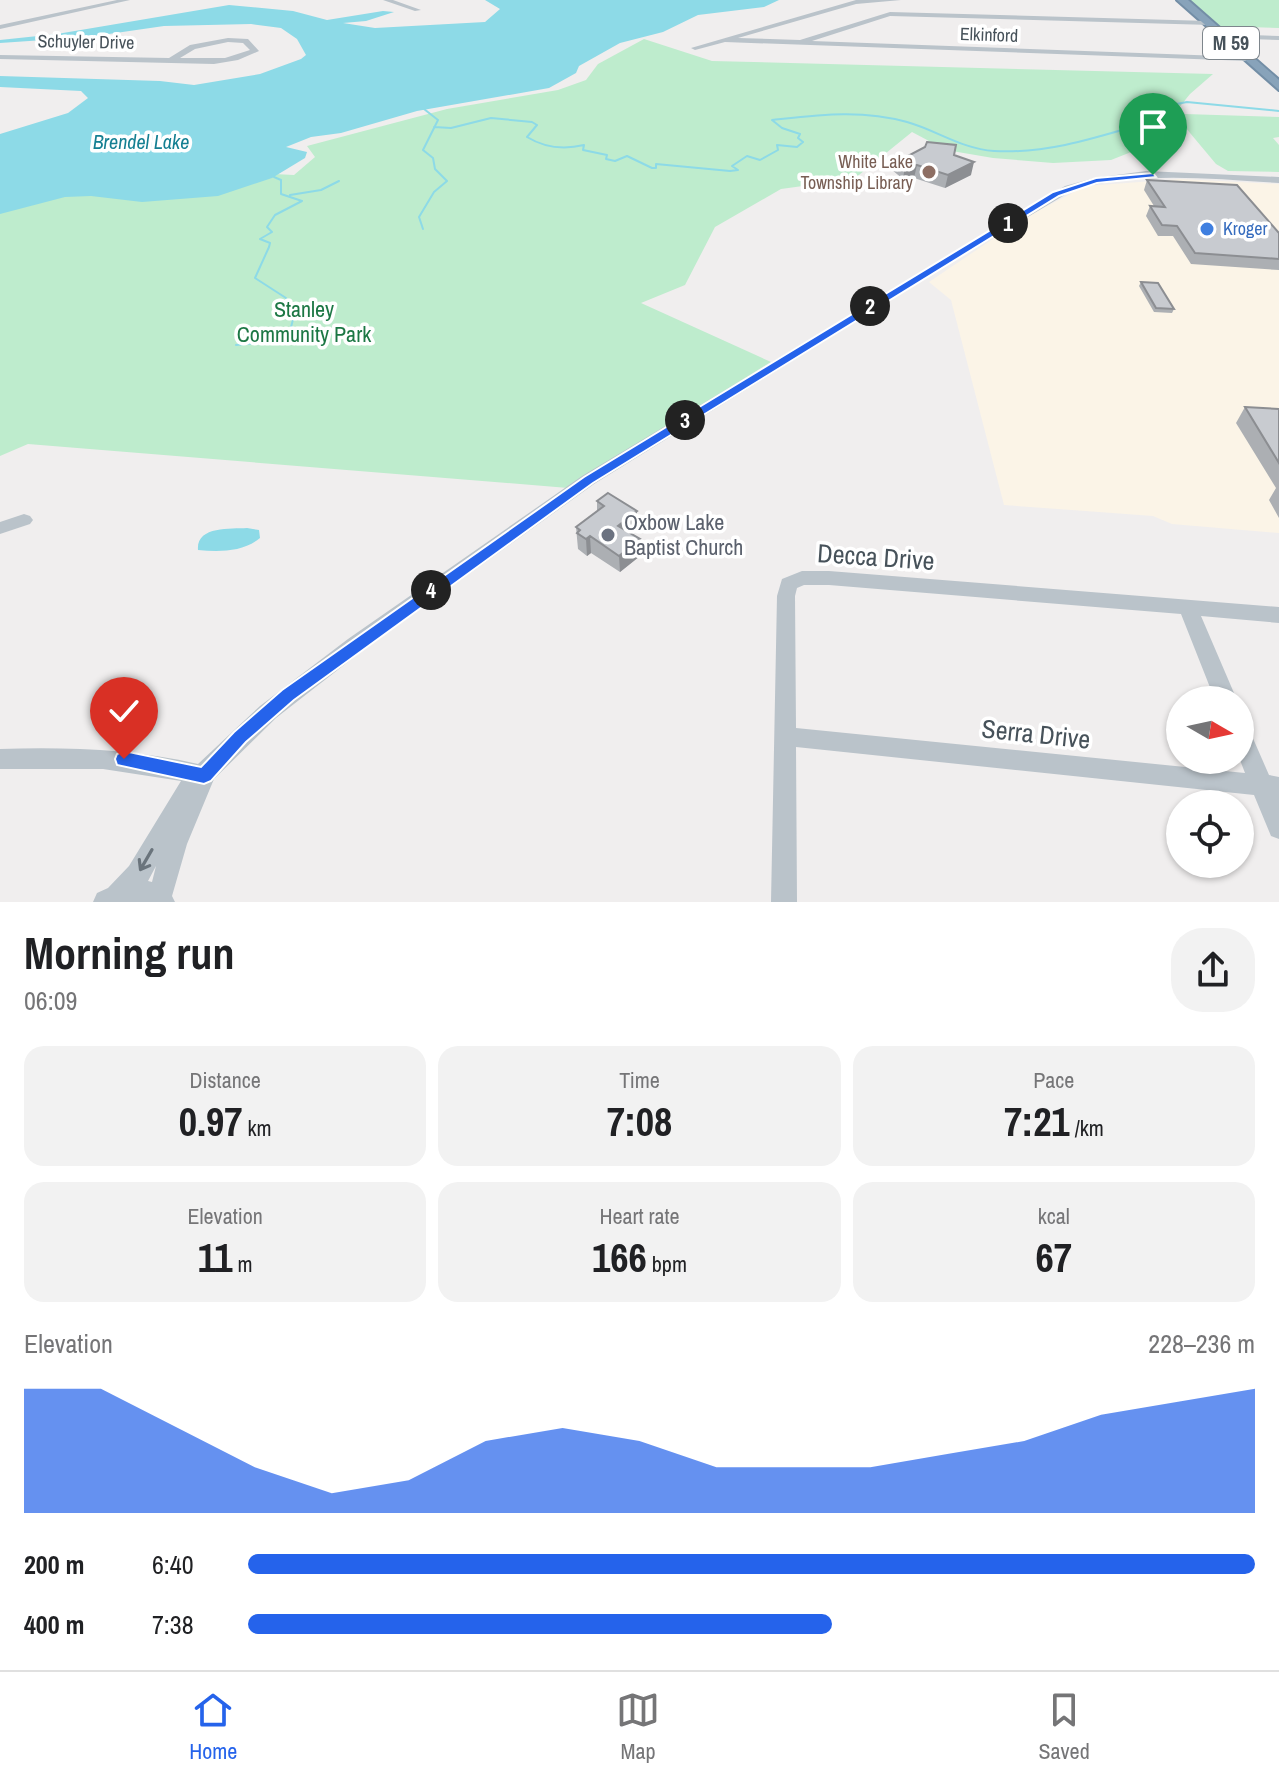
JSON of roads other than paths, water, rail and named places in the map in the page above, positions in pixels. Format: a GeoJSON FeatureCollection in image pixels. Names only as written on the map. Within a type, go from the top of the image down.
{"type":"FeatureCollection","features":[{"type":"Feature","properties":{"kind":"highway","name":"M 59"},"geometry":{"type":"LineString","coordinates":[[1182,0],[1279,86]]}},
{"type":"Feature","properties":{"kind":"street"},"geometry":{"type":"LineString","coordinates":[[0,27],[127,0]]}},
{"type":"Feature","properties":{"kind":"street"},"geometry":{"type":"LineString","coordinates":[[386,0],[417,10]]}},
{"type":"Feature","properties":{"kind":"street"},"geometry":{"type":"LineString","coordinates":[[695,48],[856,2],[898,0]]}},
{"type":"Feature","properties":{"kind":"street"},"geometry":{"type":"LineString","coordinates":[[1011,3],[1018,15]]}},
{"type":"Feature","properties":{"kind":"street"},"geometry":{"type":"LineString","coordinates":[[799,44],[815,36],[890,14],[1018,15],[1208,23]]}},
{"type":"Feature","properties":{"kind":"street"},"geometry":{"type":"LineString","coordinates":[[1223,36],[1279,38]]}},
{"type":"Feature","properties":{"kind":"street","name":"Schuyler Drive"},"geometry":{"type":"LineString","coordinates":[[0,57],[171,60],[226,60],[249,54],[256,48],[238,40],[215,41],[193,47],[171,60]]}},
{"type":"Feature","properties":{"kind":"street","name":"Elkinford"},"geometry":{"type":"LineString","coordinates":[[727,40],[1249,59]]}},
{"type":"Feature","properties":{"kind":"street"},"geometry":{"type":"LineString","coordinates":[[112,899],[138,875],[185,792],[240,737],[288,695],[568,494],[1056,194],[1089,182],[1127,176],[1279,180]]}},
{"type":"Feature","properties":{"kind":"street"},"geometry":{"type":"LineString","coordinates":[[0,528],[24,520]]}},
{"type":"Feature","properties":{"kind":"street","name":"Decca Drive"},"geometry":{"type":"LineString","coordinates":[[784,902],[786,596],[789,584],[802,578],[1279,615]]}},
{"type":"Feature","properties":{"kind":"street"},"geometry":{"type":"LineString","coordinates":[[1188,607],[1220,686]]}},
{"type":"Feature","properties":{"kind":"street","name":"Serra Drive"},"geometry":{"type":"LineString","coordinates":[[787,737],[1270,786]]}},
{"type":"Feature","properties":{"kind":"street"},"geometry":{"type":"LineString","coordinates":[[0,759],[85,756],[173,767],[204,776]]}},
{"type":"Feature","properties":{"kind":"street"},"geometry":{"type":"LineString","coordinates":[[1254,758],[1270,786],[1279,828]]}},
{"type":"Feature","properties":{"kind":"street"},"geometry":{"type":"LineString","coordinates":[[112,899],[140,890],[160,900],[175,844],[204,776]]}},
{"type":"Feature","properties":{"kind":"water","name":"Brendel Lake"},"geometry":{"type":"Polygon","coordinates":[[[485,0],[779,0],[764,7],[698,15],[663,32],[620,43],[579,66],[576,73],[549,88],[417,111],[341,133],[311,137],[286,147],[307,152],[305,158],[272,178],[218,196],[142,202],[91,196],[65,197],[0,214],[0,134],[68,113],[88,98],[81,91],[0,87],[0,76],[160,81],[194,85],[260,74],[306,55],[297,39],[281,28],[251,24],[164,26],[88,37],[0,43],[0,40],[57,34],[229,5],[293,11],[327,20],[394,12],[366,21],[343,23],[375,28],[485,22],[500,9],[485,0]]]}},
{"type":"Feature","properties":{"kind":"water"},"geometry":{"type":"Polygon","coordinates":[[[247,528],[259,530],[260,538],[231,550],[198,550],[199,542],[208,533],[247,528]]]}},
{"type":"Feature","properties":{"kind":"waterway"},"geometry":{"type":"LineString","coordinates":[[434,127],[451,128],[491,118],[532,122],[537,125],[527,137],[547,146],[584,145],[583,150],[607,155],[606,159],[615,161],[627,156],[652,168],[656,168],[656,164],[730,171],[738,170],[732,166],[747,156],[760,160],[778,150],[777,145],[797,147],[803,142],[798,138],[800,134],[782,128],[772,120],[789,118],[840,114],[890,118],[918,125],[982,150],[1013,151],[1049,148],[1104,135],[1139,125],[1145,110],[1187,102],[1279,111]]}},
{"type":"Feature","properties":{"kind":"waterway"},"geometry":{"type":"LineString","coordinates":[[424,109],[438,120],[434,127]]}},
{"type":"Feature","properties":{"kind":"waterway"},"geometry":{"type":"LineString","coordinates":[[423,229],[419,217],[434,192],[447,181],[435,169],[433,158],[423,150],[434,127]]}},
{"type":"Feature","properties":{"kind":"waterway"},"geometry":{"type":"LineString","coordinates":[[274,177],[281,180],[281,194],[302,201],[275,215],[267,227],[272,232],[260,239],[270,243],[255,278],[286,298],[289,308],[295,312],[291,327]]}},
{"type":"Feature","properties":{"kind":"waterway"},"geometry":{"type":"LineString","coordinates":[[290,195],[321,190],[339,181]]}},
{"type":"Feature","properties":{"kind":"waterway"},"geometry":{"type":"LineString","coordinates":[[236,345],[266,342],[282,334]]}},
{"type":"Feature","properties":{"kind":"place","name":"White Lake Township Library"},"geometry":{"type":"Point","coordinates":[929,172]}},
{"type":"Feature","properties":{"kind":"place","name":"Kroger"},"geometry":{"type":"Point","coordinates":[1207,229]}},
{"type":"Feature","properties":{"kind":"place","name":"Oxbow Lake Baptist Church"},"geometry":{"type":"Point","coordinates":[608,535]}},
{"type":"Feature","properties":{"kind":"park label","name":"Stanley Community Park"},"geometry":{"type":"Point","coordinates":[304,322]}}]}
